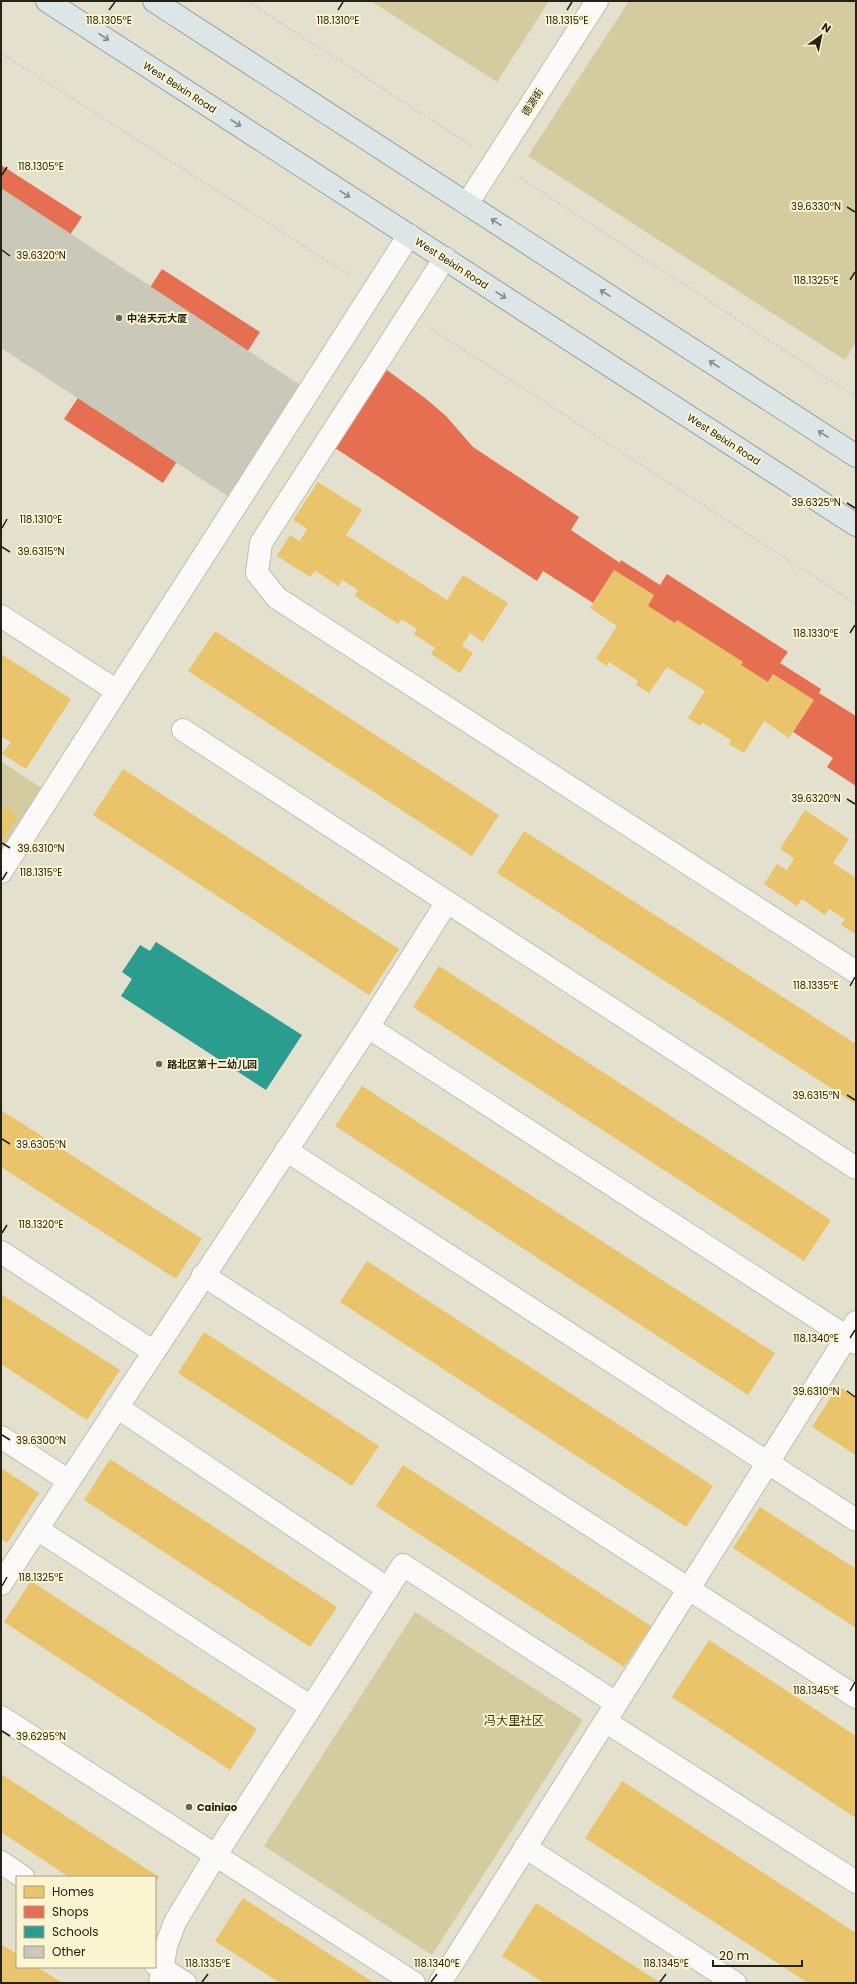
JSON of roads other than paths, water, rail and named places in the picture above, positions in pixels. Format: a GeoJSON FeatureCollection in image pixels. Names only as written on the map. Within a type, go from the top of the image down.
{"type":"FeatureCollection","features":[{"type":"Feature","properties":{"kind":"main road","name":"West Beixin Road"},"geometry":{"type":"LineString","coordinates":[[47,1],[856,526]]}},
{"type":"Feature","properties":{"kind":"main road"},"geometry":{"type":"LineString","coordinates":[[154,1],[467,204],[854,449]]}},
{"type":"Feature","properties":{"kind":"street","name":"德源街"},"geometry":{"type":"LineString","coordinates":[[467,204],[597,1]]}},
{"type":"Feature","properties":{"kind":"street"},"geometry":{"type":"LineString","coordinates":[[1,872],[14,836],[117,691],[409,235]]}},
{"type":"Feature","properties":{"kind":"street"},"geometry":{"type":"LineString","coordinates":[[445,258],[261,543],[257,573],[277,598],[856,972]]}},
{"type":"Feature","properties":{"kind":"street"},"geometry":{"type":"LineString","coordinates":[[1,616],[117,691]]}},
{"type":"Feature","properties":{"kind":"street"},"geometry":{"type":"LineString","coordinates":[[183,730],[856,1168]]}},
{"type":"Feature","properties":{"kind":"street"},"geometry":{"type":"LineString","coordinates":[[1,1584],[203,1275],[368,1027],[447,902]]}},
{"type":"Feature","properties":{"kind":"street"},"geometry":{"type":"LineString","coordinates":[[368,1027],[853,1334],[767,1463],[440,1983]]}},
{"type":"Feature","properties":{"kind":"street"},"geometry":{"type":"LineString","coordinates":[[286,1150],[856,1520]]}},
{"type":"Feature","properties":{"kind":"street"},"geometry":{"type":"LineString","coordinates":[[1,1252],[154,1352]]}},
{"type":"Feature","properties":{"kind":"street"},"geometry":{"type":"LineString","coordinates":[[203,1275],[688,1590],[856,1697]]}},
{"type":"Feature","properties":{"kind":"street"},"geometry":{"type":"LineString","coordinates":[[117,1407],[388,1589]]}},
{"type":"Feature","properties":{"kind":"street"},"geometry":{"type":"LineString","coordinates":[[1,1437],[68,1481]]}},
{"type":"Feature","properties":{"kind":"street"},"geometry":{"type":"LineString","coordinates":[[37,1529],[311,1707]]}},
{"type":"Feature","properties":{"kind":"street"},"geometry":{"type":"LineString","coordinates":[[185,1983],[159,1972],[166,1946],[175,1922],[215,1856],[404,1565],[610,1712],[856,1882]]}},
{"type":"Feature","properties":{"kind":"street"},"geometry":{"type":"LineString","coordinates":[[1,1717],[414,1983]]}},
{"type":"Feature","properties":{"kind":"street"},"geometry":{"type":"LineString","coordinates":[[526,1847],[735,1983]]}},
{"type":"Feature","properties":{"kind":"street"},"geometry":{"type":"LineString","coordinates":[[1,1862],[22,1876]]}},
{"type":"Feature","properties":{"kind":"place","name":"中冶天元大厦"},"geometry":{"type":"Point","coordinates":[119,318]}},
{"type":"Feature","properties":{"kind":"place","name":"路北区第十二幼儿园"},"geometry":{"type":"Point","coordinates":[159,1064]}},
{"type":"Feature","properties":{"kind":"place","name":"Cainiao"},"geometry":{"type":"Point","coordinates":[189,1807]}},
{"type":"Feature","properties":{"kind":"district","name":"冯大里社区"},"geometry":{"type":"Point","coordinates":[514,1721]}}]}
